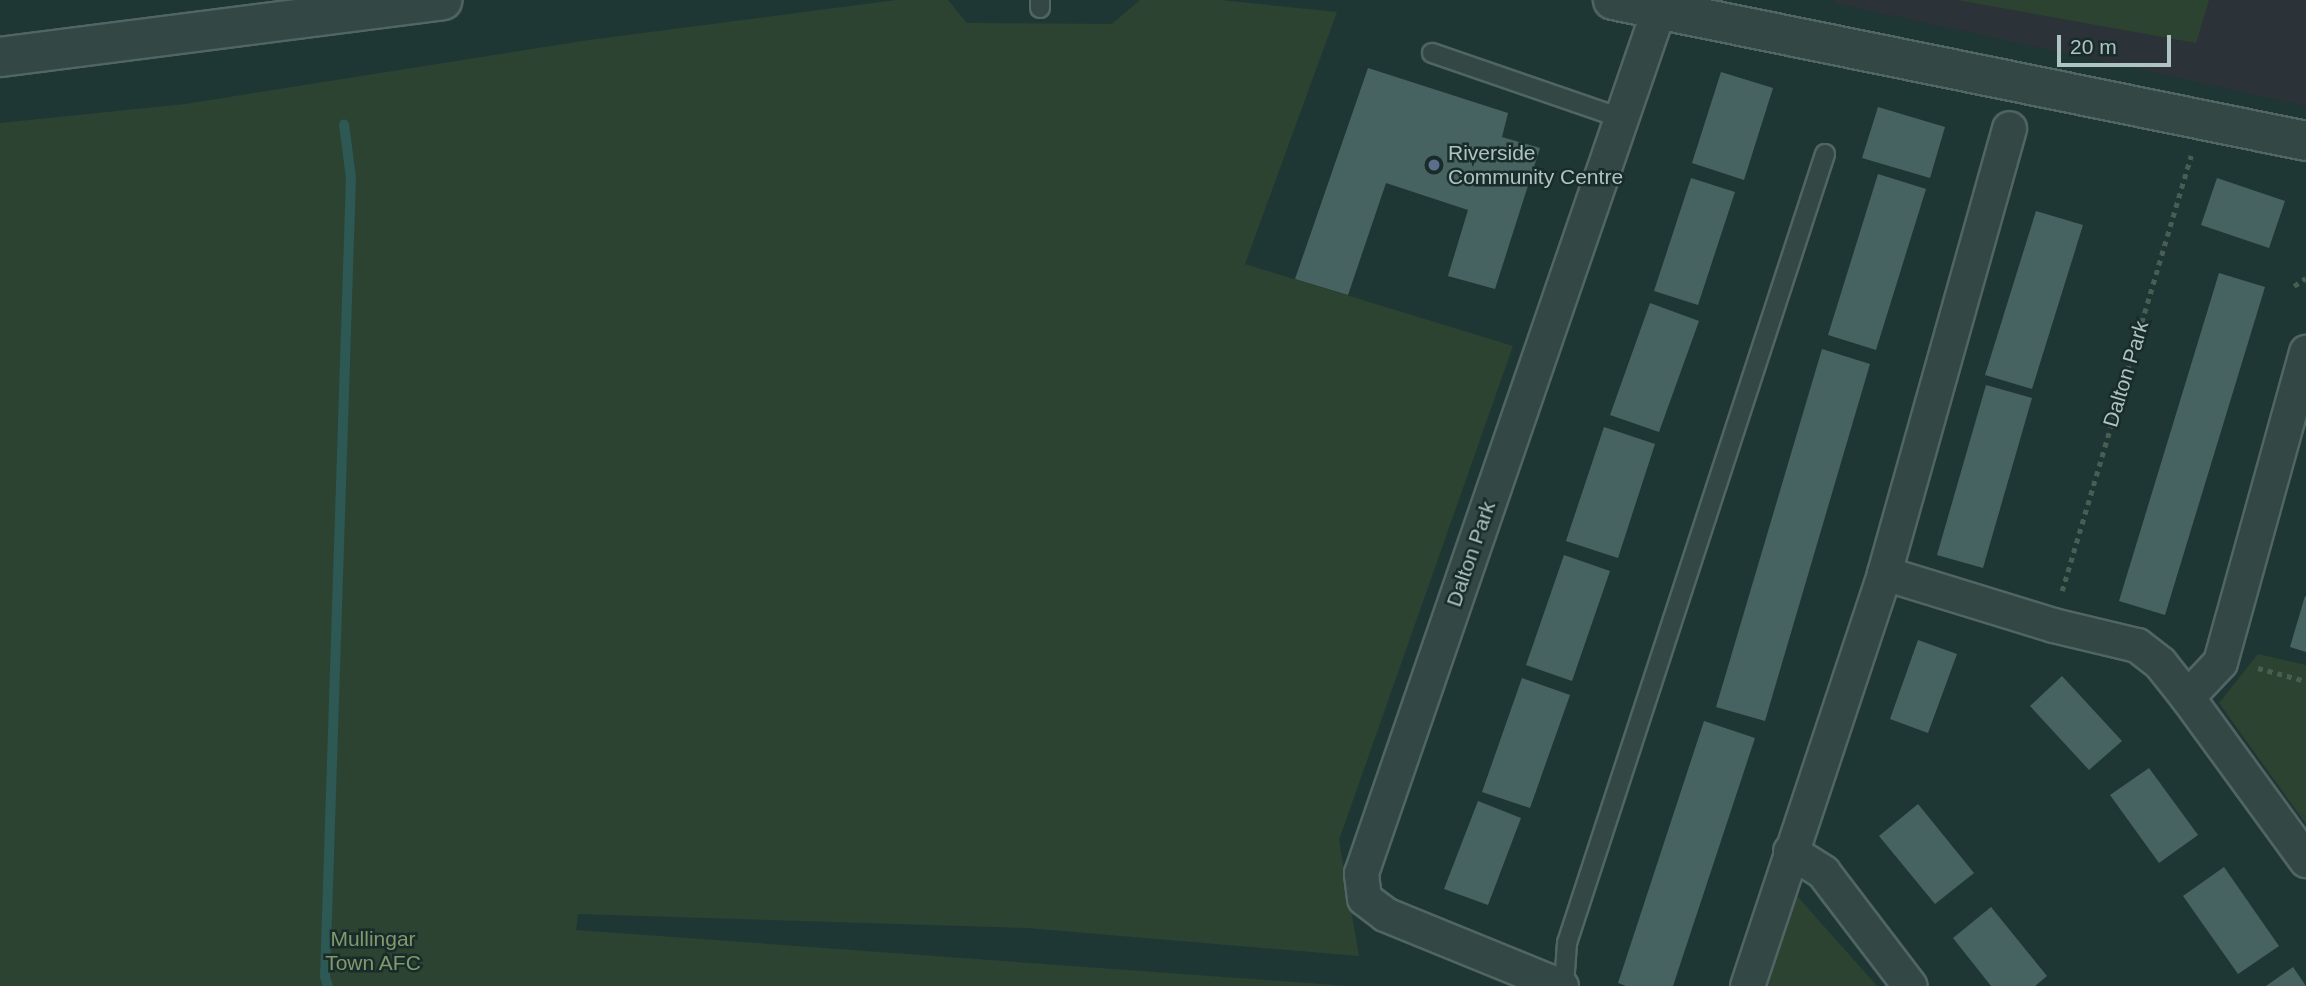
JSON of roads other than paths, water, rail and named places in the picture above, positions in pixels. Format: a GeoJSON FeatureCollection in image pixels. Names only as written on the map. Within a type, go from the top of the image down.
{"type":"FeatureCollection","features":[{"type":"Feature","properties":{"kind":"street"},"geometry":{"type":"LineString","coordinates":[[0,57],[442,0]]}},
{"type":"Feature","properties":{"kind":"street"},"geometry":{"type":"LineString","coordinates":[[1613,0],[2306,141]]}},
{"type":"Feature","properties":{"kind":"street","name":"Dalton Park"},"geometry":{"type":"LineString","coordinates":[[1562,986],[1385,914],[1364,898],[1361,873],[1659,8]]}},
{"type":"Feature","properties":{"kind":"street"},"geometry":{"type":"LineString","coordinates":[[1747,986],[1884,573],[2009,128]]}},
{"type":"Feature","properties":{"kind":"street"},"geometry":{"type":"LineString","coordinates":[[2187,697],[2220,662],[2306,352]]}},
{"type":"Feature","properties":{"kind":"street"},"geometry":{"type":"LineString","coordinates":[[1884,573],[2053,625],[2137,645],[2160,663],[2187,697],[2306,860]]}},
{"type":"Feature","properties":{"kind":"street"},"geometry":{"type":"LineString","coordinates":[[1790,851],[1823,872],[1910,986]]}},
{"type":"Feature","properties":{"kind":"lane"},"geometry":{"type":"LineString","coordinates":[[1432,53],[1621,118]]}},
{"type":"Feature","properties":{"kind":"lane"},"geometry":{"type":"LineString","coordinates":[[1562,986],[1567,943],[1825,153]]}},
{"type":"Feature","properties":{"kind":"waterway"},"geometry":{"type":"LineString","coordinates":[[328,986],[325,977],[351,178],[344,124]]}},
{"type":"Feature","properties":{"kind":"place","name":"Riverside Community Centre"},"geometry":{"type":"Point","coordinates":[1434,165]}},
{"type":"Feature","properties":{"kind":"park label","name":"Mullingar Town AFC"},"geometry":{"type":"Point","coordinates":[373,951]}}]}
